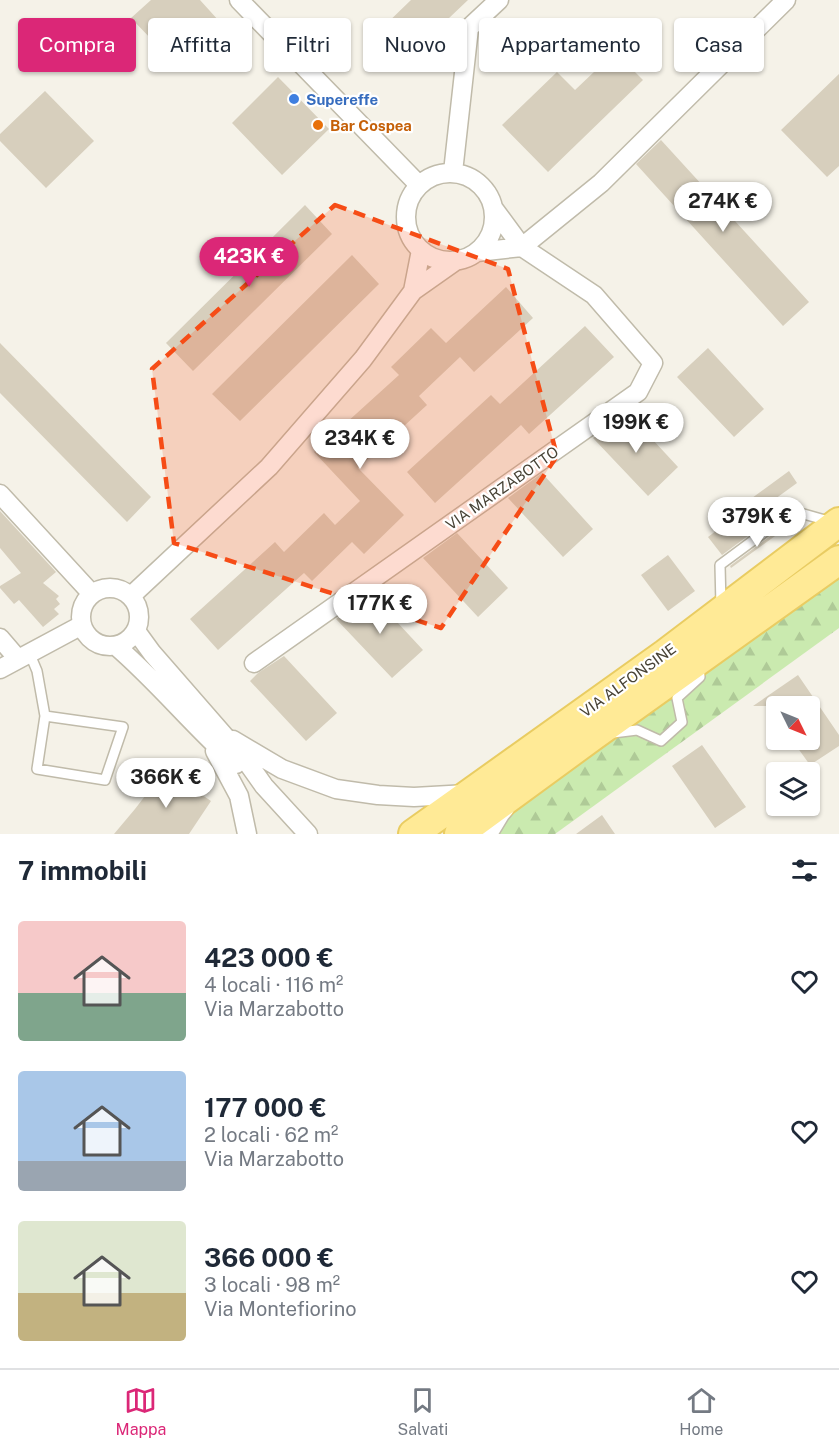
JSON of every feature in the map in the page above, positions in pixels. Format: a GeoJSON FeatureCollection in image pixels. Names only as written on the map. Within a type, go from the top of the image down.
{"type":"FeatureCollection","features":[{"type":"Feature","properties":{"kind":"main road","name":"VIA ALFONSINE"},"geometry":{"type":"LineString","coordinates":[[413,834],[665,654],[838,523]]}},
{"type":"Feature","properties":{"kind":"main road","name":"VIA ALFONSINE"},"geometry":{"type":"LineString","coordinates":[[459,834],[839,560]]}},
{"type":"Feature","properties":{"kind":"street"},"geometry":{"type":"LineString","coordinates":[[239,0],[419,185]]}},
{"type":"Feature","properties":{"kind":"street"},"geometry":{"type":"LineString","coordinates":[[494,209],[494,223],[490,237],[477,252],[458,260],[444,261],[421,250],[406,225],[406,211],[419,185],[440,173],[453,172],[469,28],[499,0]]}},
{"type":"Feature","properties":{"kind":"street"},"geometry":{"type":"LineString","coordinates":[[477,252],[522,247],[601,183],[786,0]]}},
{"type":"Feature","properties":{"kind":"street","name":"VIA MARZABOTTO"},"geometry":{"type":"LineString","coordinates":[[254,663],[638,392],[652,363],[594,295],[522,247],[494,209],[489,195],[480,183],[453,172]]}},
{"type":"Feature","properties":{"kind":"street"},"geometry":{"type":"LineString","coordinates":[[413,291],[421,250]]}},
{"type":"Feature","properties":{"kind":"street"},"geometry":{"type":"LineString","coordinates":[[131,596],[269,467],[363,359],[413,291],[458,260]]}},
{"type":"Feature","properties":{"kind":"street"},"geometry":{"type":"LineString","coordinates":[[0,494],[92,594]]}},
{"type":"Feature","properties":{"kind":"street"},"geometry":{"type":"LineString","coordinates":[[107,588],[116,588],[131,596],[136,602],[140,616],[136,631],[128,641],[116,646],[107,646],[98,644],[85,633],[82,625],[82,608],[92,594],[107,588]]}},
{"type":"Feature","properties":{"kind":"street"},"geometry":{"type":"LineString","coordinates":[[0,669],[82,625]]}},
{"type":"Feature","properties":{"kind":"street"},"geometry":{"type":"LineString","coordinates":[[136,631],[216,738],[238,796],[247,834]]}},
{"type":"Feature","properties":{"kind":"street"},"geometry":{"type":"LineString","coordinates":[[0,638],[24,656]]}},
{"type":"Feature","properties":{"kind":"street"},"geometry":{"type":"LineString","coordinates":[[116,646],[216,738],[308,834]]}},
{"type":"Feature","properties":{"kind":"street"},"geometry":{"type":"LineString","coordinates":[[216,738],[282,769],[336,789],[414,797],[469,794]]}},
{"type":"Feature","properties":{"kind":"street"},"geometry":{"type":"LineString","coordinates":[[488,834],[500,814],[525,785]]}},
{"type":"Feature","properties":{"kind":"lane"},"geometry":{"type":"LineString","coordinates":[[721,611],[720,565],[793,511],[838,523]]}},
{"type":"Feature","properties":{"kind":"lane"},"geometry":{"type":"LineString","coordinates":[[24,656],[37,671],[45,716],[37,769],[105,780],[123,727],[45,716]]}},
{"type":"Feature","properties":{"kind":"lane"},"geometry":{"type":"LineString","coordinates":[[593,736],[637,730],[661,741],[682,722],[677,698],[700,677],[699,660]]}},
{"type":"Feature","properties":{"kind":"highlighted area"},"geometry":{"type":"Polygon","coordinates":[[[335,205],[508,269],[557,456],[441,628],[174,543],[152,369],[335,205]]]}},
{"type":"Feature","properties":{"kind":"green space"},"geometry":{"type":"Polygon","coordinates":[[[839,571],[839,628],[555,834],[477,834],[839,571]]]}},
{"type":"Feature","properties":{"kind":"building"},"geometry":{"type":"Polygon","coordinates":[[[151,0],[200,0],[216,18],[148,18],[148,36],[136,23],[136,18],[131,18],[151,0]]]}},
{"type":"Feature","properties":{"kind":"building"},"geometry":{"type":"Polygon","coordinates":[[[411,0],[468,0],[449,18],[392,18],[411,0]]]}},
{"type":"Feature","properties":{"kind":"building"},"geometry":{"type":"Polygon","coordinates":[[[557,72],[575,90],[594,72],[635,72],[643,80],[548,172],[502,125],[557,72]]]}},
{"type":"Feature","properties":{"kind":"building"},"geometry":{"type":"Polygon","coordinates":[[[839,74],[839,166],[827,177],[781,130],[839,74]]]}},
{"type":"Feature","properties":{"kind":"building"},"geometry":{"type":"Polygon","coordinates":[[[278,77],[329,129],[282,175],[232,123],[278,77]]]}},
{"type":"Feature","properties":{"kind":"building"},"geometry":{"type":"Polygon","coordinates":[[[45,91],[94,141],[46,188],[0,141],[0,134],[45,91]]]}},
{"type":"Feature","properties":{"kind":"building"},"geometry":{"type":"Polygon","coordinates":[[[661,140],[809,302],[783,326],[636,164],[661,140]]]}},
{"type":"Feature","properties":{"kind":"building"},"geometry":{"type":"Polygon","coordinates":[[[305,205],[332,234],[193,371],[166,343],[305,205]]]}},
{"type":"Feature","properties":{"kind":"building"},"geometry":{"type":"Polygon","coordinates":[[[352,255],[379,284],[240,421],[212,394],[352,255]]]}},
{"type":"Feature","properties":{"kind":"building"},"geometry":{"type":"Polygon","coordinates":[[[506,287],[533,318],[474,372],[460,357],[419,396],[427,405],[358,468],[404,515],[364,554],[352,542],[312,581],[304,573],[218,650],[190,619],[275,542],[284,552],[324,513],[335,525],[360,501],[314,452],[399,375],[391,367],[431,328],[446,343],[506,287]]]}},
{"type":"Feature","properties":{"kind":"building"},"geometry":{"type":"Polygon","coordinates":[[[585,326],[614,357],[529,434],[521,425],[435,503],[407,472],[491,395],[500,404],[585,326]]]}},
{"type":"Feature","properties":{"kind":"building"},"geometry":{"type":"Polygon","coordinates":[[[0,343],[151,497],[127,522],[0,393],[0,343]]]}},
{"type":"Feature","properties":{"kind":"building"},"geometry":{"type":"Polygon","coordinates":[[[708,348],[764,409],[734,437],[677,377],[708,348]]]}},
{"type":"Feature","properties":{"kind":"building"},"geometry":{"type":"Polygon","coordinates":[[[628,413],[678,467],[648,496],[593,438],[628,413]]]}},
{"type":"Feature","properties":{"kind":"building"},"geometry":{"type":"Polygon","coordinates":[[[789,471],[797,483],[764,507],[772,518],[722,555],[708,537],[733,518],[730,514],[789,471]]]}},
{"type":"Feature","properties":{"kind":"building"},"geometry":{"type":"Polygon","coordinates":[[[542,473],[593,529],[563,557],[508,498],[542,473]]]}},
{"type":"Feature","properties":{"kind":"building"},"geometry":{"type":"Polygon","coordinates":[[[0,511],[56,572],[43,583],[59,596],[56,599],[60,604],[54,609],[59,614],[43,627],[19,600],[14,604],[0,588],[21,573],[0,548],[0,511]]]}},
{"type":"Feature","properties":{"kind":"building"},"geometry":{"type":"Polygon","coordinates":[[[780,529],[782,531],[731,568],[730,566],[780,529]]]}},
{"type":"Feature","properties":{"kind":"building"},"geometry":{"type":"Polygon","coordinates":[[[457,533],[508,588],[478,617],[423,558],[457,533]]]}},
{"type":"Feature","properties":{"kind":"building"},"geometry":{"type":"Polygon","coordinates":[[[668,555],[695,591],[668,611],[641,575],[668,555]]]}},
{"type":"Feature","properties":{"kind":"building"},"geometry":{"type":"Polygon","coordinates":[[[371,594],[423,650],[392,678],[336,619],[371,594]]]}},
{"type":"Feature","properties":{"kind":"building"},"geometry":{"type":"Polygon","coordinates":[[[284,656],[337,713],[306,741],[250,681],[284,656]]]}},
{"type":"Feature","properties":{"kind":"building"},"geometry":{"type":"Polygon","coordinates":[[[798,675],[812,696],[768,696],[798,675]]]}},
{"type":"Feature","properties":{"kind":"building"},"geometry":{"type":"Polygon","coordinates":[[[766,697],[766,706],[753,706],[766,697]]]}},
{"type":"Feature","properties":{"kind":"building"},"geometry":{"type":"Polygon","coordinates":[[[820,707],[839,735],[839,746],[815,762],[808,762],[799,750],[820,750],[820,707]]]}},
{"type":"Feature","properties":{"kind":"building"},"geometry":{"type":"Polygon","coordinates":[[[702,745],[746,807],[715,828],[672,766],[702,745]]]}},
{"type":"Feature","properties":{"kind":"building"},"geometry":{"type":"Polygon","coordinates":[[[165,770],[211,801],[189,834],[114,834],[135,809],[165,770]]]}},
{"type":"Feature","properties":{"kind":"building"},"geometry":{"type":"Polygon","coordinates":[[[602,815],[615,834],[576,834],[602,815]]]}},
{"type":"Feature","properties":{"kind":"place","name":"Supereffe"},"geometry":{"type":"Point","coordinates":[294,99]}},
{"type":"Feature","properties":{"kind":"place","name":"Bar Cospea"},"geometry":{"type":"Point","coordinates":[318,125]}}]}
